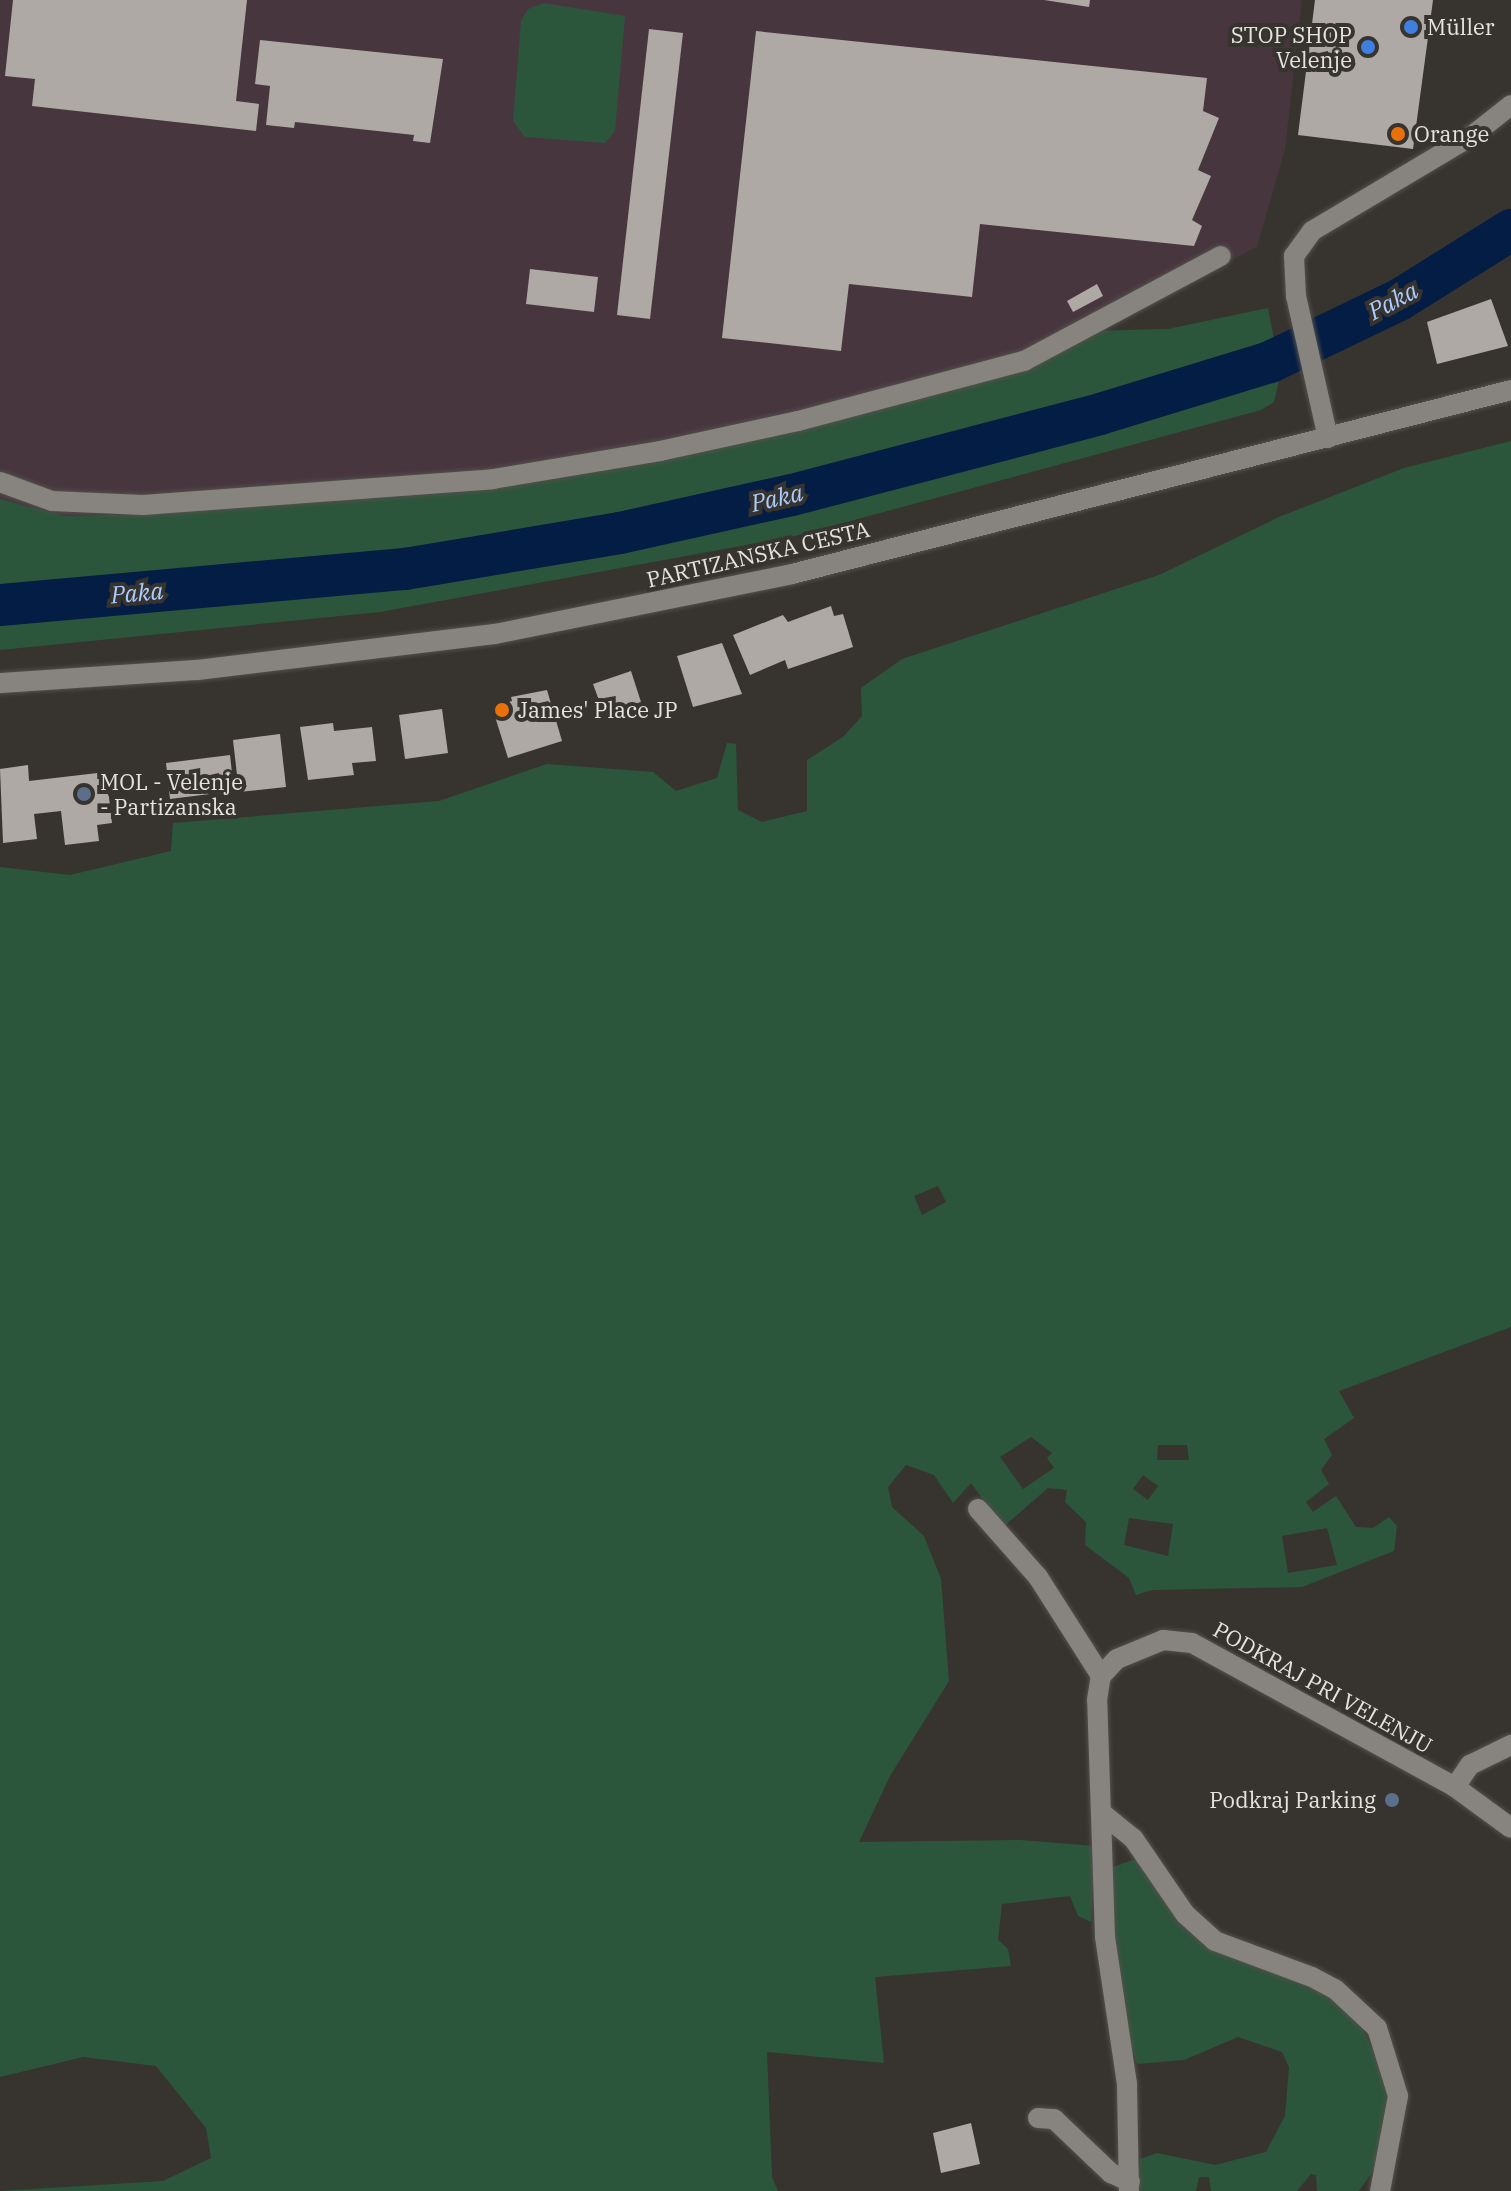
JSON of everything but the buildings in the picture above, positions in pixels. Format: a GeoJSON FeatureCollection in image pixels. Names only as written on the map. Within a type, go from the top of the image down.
{"type":"FeatureCollection","features":[{"type":"Feature","properties":{"kind":"street"},"geometry":{"type":"LineString","coordinates":[[1328,438],[1296,296],[1294,256],[1312,231],[1473,135],[1511,105]]}},
{"type":"Feature","properties":{"kind":"street"},"geometry":{"type":"LineString","coordinates":[[0,482],[52,501],[143,505],[493,479],[660,451],[798,421],[1024,361],[1221,256]]}},
{"type":"Feature","properties":{"kind":"street","name":"PARTIZANSKA CESTA"},"geometry":{"type":"LineString","coordinates":[[0,683],[197,670],[495,634],[792,574],[1511,390]]}},
{"type":"Feature","properties":{"kind":"street"},"geometry":{"type":"LineString","coordinates":[[978,1509],[1038,1577],[1101,1676],[1105,1936],[1127,2084],[1129,2187]]}},
{"type":"Feature","properties":{"kind":"street","name":"PODKRAJ PRI VELENJU"},"geometry":{"type":"LineString","coordinates":[[1101,1676],[1141,1645],[1163,1640],[1192,1643],[1455,1787],[1511,1828]]}},
{"type":"Feature","properties":{"kind":"street"},"geometry":{"type":"LineString","coordinates":[[1455,1787],[1470,1765],[1511,1745]]}},
{"type":"Feature","properties":{"kind":"street"},"geometry":{"type":"LineString","coordinates":[[1103,1814],[1133,1838],[1185,1914],[1215,1941],[1312,1977],[1335,1989],[1377,2028],[1398,2096],[1380,2191]]}},
{"type":"Feature","properties":{"kind":"street"},"geometry":{"type":"LineString","coordinates":[[1038,2118],[1054,2119],[1129,2187]]}},
{"type":"Feature","properties":{"kind":"shaded area"},"geometry":{"type":"Polygon","coordinates":[[[0,0],[1302,0],[1285,149],[1257,247],[1092,331],[814,427],[660,451],[464,492],[66,516],[0,499],[0,0]]]}},
{"type":"Feature","properties":{"kind":"green space"},"geometry":{"type":"Polygon","coordinates":[[[544,3],[625,16],[615,131],[605,143],[525,137],[513,121],[521,21],[528,9],[544,3]]]}},
{"type":"Feature","properties":{"kind":"green space"},"geometry":{"type":"Polygon","coordinates":[[[1268,308],[1276,350],[990,436],[706,507],[392,562],[0,596],[0,499],[66,516],[151,514],[464,492],[646,463],[814,427],[969,386],[1092,331],[1168,329],[1268,308]]]}},
{"type":"Feature","properties":{"kind":"green space"},"geometry":{"type":"Polygon","coordinates":[[[1282,367],[1274,402],[1261,410],[795,536],[380,612],[0,650],[0,613],[295,590],[468,569],[640,539],[786,508],[1141,414],[1282,367]]]}},
{"type":"Feature","properties":{"kind":"green space"},"geometry":{"type":"Polygon","coordinates":[[[1511,441],[1511,1327],[1339,1391],[1354,1418],[1324,1439],[1332,1455],[1321,1470],[1329,1484],[1306,1502],[1313,1512],[1336,1496],[1356,1527],[1373,1528],[1389,1517],[1397,1526],[1394,1551],[1302,1587],[1152,1590],[1136,1595],[1129,1578],[1085,1545],[1086,1522],[1065,1502],[1067,1490],[1048,1488],[1003,1527],[971,1483],[953,1503],[934,1475],[906,1465],[888,1487],[892,1507],[924,1536],[941,1579],[949,1681],[890,1776],[859,1842],[1020,1840],[1095,1846],[1091,1922],[1078,1916],[1070,1896],[1002,1904],[998,1940],[1008,1949],[1011,1966],[875,1977],[884,2063],[767,2052],[772,2177],[778,2191],[0,2191],[163,2181],[211,2158],[206,2128],[156,2066],[83,2057],[0,2077],[0,867],[70,875],[171,851],[173,823],[439,801],[547,764],[653,772],[676,791],[717,778],[727,743],[736,744],[738,810],[762,822],[807,811],[807,760],[843,737],[862,716],[861,688],[902,659],[1159,575],[1279,517],[1404,468],[1511,441]],[[938,1186],[914,1196],[922,1215],[946,1202],[938,1186]],[[1031,1437],[1000,1457],[1023,1489],[1054,1468],[1047,1458],[1052,1453],[1031,1437]],[[1158,1445],[1157,1460],[1189,1460],[1187,1445],[1158,1445]],[[1143,1475],[1133,1489],[1148,1500],[1158,1486],[1143,1475]],[[1129,1518],[1124,1545],[1168,1556],[1173,1524],[1129,1518]],[[1327,1528],[1282,1536],[1288,1573],[1337,1565],[1327,1528]]]}},
{"type":"Feature","properties":{"kind":"green space"},"geometry":{"type":"Polygon","coordinates":[[[1138,1858],[1214,1946],[1242,1962],[1312,1984],[1359,2021],[1388,2083],[1390,2116],[1377,2165],[1359,2191],[1317,2191],[1316,2175],[1311,2174],[1297,2191],[1211,2191],[1209,2177],[1199,2177],[1196,2191],[1137,2191],[1140,2159],[1157,2153],[1215,2165],[1266,2152],[1285,2116],[1289,2067],[1282,2052],[1238,2037],[1184,2060],[1137,2064],[1115,1995],[1110,1896],[1113,1867],[1138,1858]]]}},
{"type":"Feature","properties":{"kind":"waterway","name":"Paka"},"geometry":{"type":"LineString","coordinates":[[0,605],[405,569],[620,533],[792,495],[1100,414],[1270,362],[1399,300],[1511,230]]}},
{"type":"Feature","properties":{"kind":"place","name":"Müller"},"geometry":{"type":"Point","coordinates":[1411,27]}},
{"type":"Feature","properties":{"kind":"place","name":"STOP SHOP Velenje"},"geometry":{"type":"Point","coordinates":[1368,47]}},
{"type":"Feature","properties":{"kind":"place","name":"Orange"},"geometry":{"type":"Point","coordinates":[1398,134]}},
{"type":"Feature","properties":{"kind":"place","name":"James' Place JP"},"geometry":{"type":"Point","coordinates":[502,710]}},
{"type":"Feature","properties":{"kind":"place","name":"MOL - Velenje - Partizanska"},"geometry":{"type":"Point","coordinates":[84,794]}},
{"type":"Feature","properties":{"kind":"place","name":"Podkraj Parking"},"geometry":{"type":"Point","coordinates":[1392,1800]}}]}
